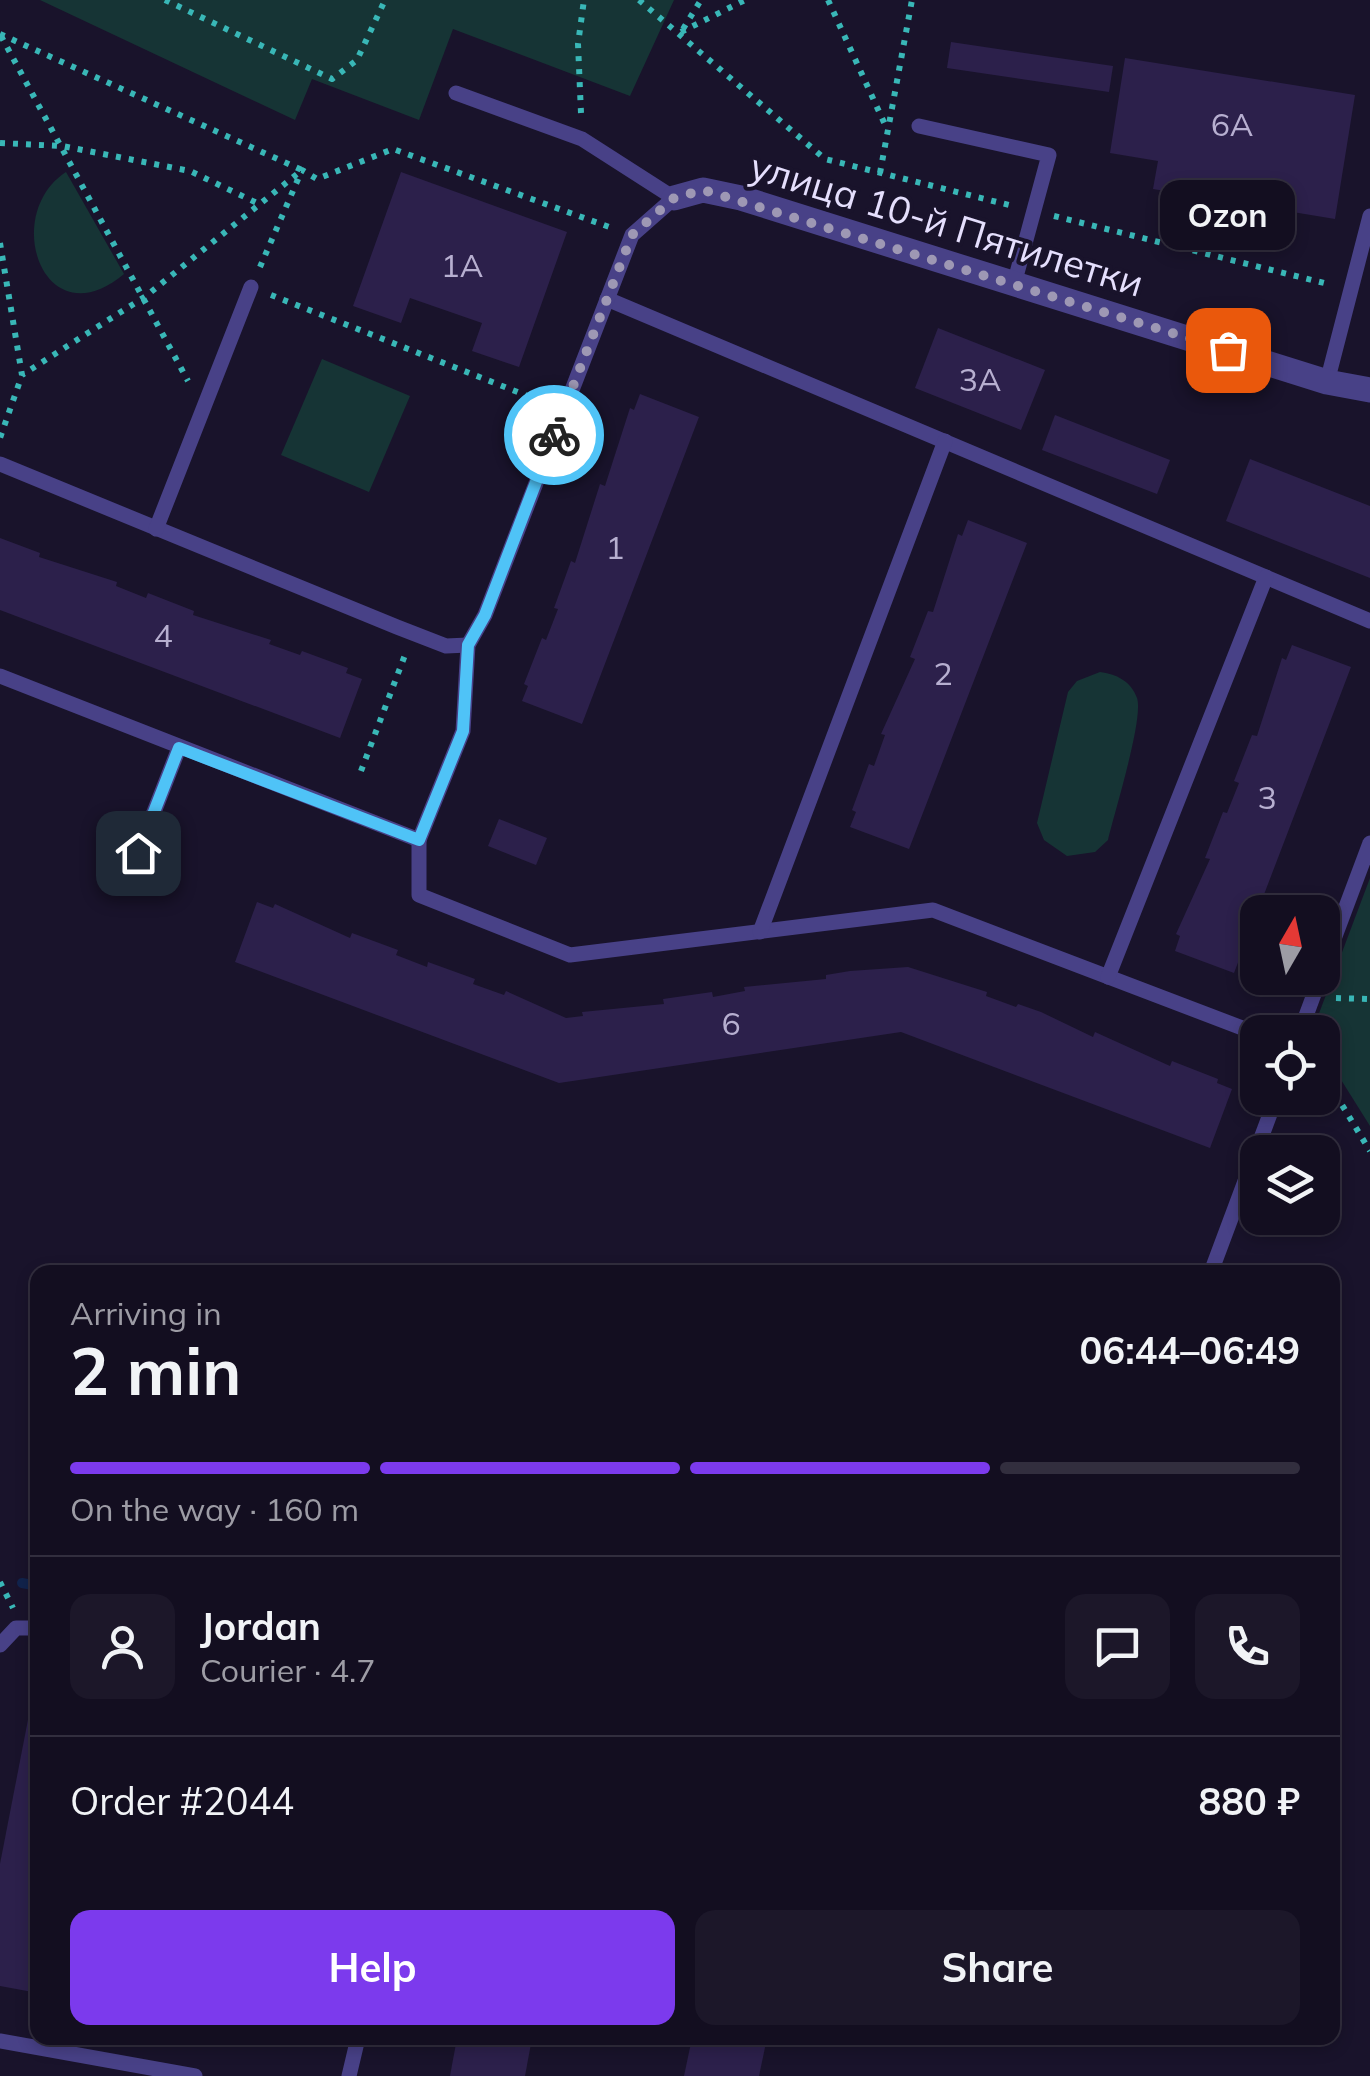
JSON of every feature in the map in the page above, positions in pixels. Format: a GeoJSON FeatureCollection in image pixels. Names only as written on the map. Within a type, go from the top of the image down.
{"type":"FeatureCollection","features":[{"type":"Feature","properties":{"kind":"street","name":"улица 10-й Пятилетки"},"geometry":{"type":"LineString","coordinates":[[674,198],[703,190],[741,198],[1327,382],[1370,390]]}},
{"type":"Feature","properties":{"kind":"lane"},"geometry":{"type":"LineString","coordinates":[[456,93],[582,139],[674,198],[632,235],[485,615],[468,645],[463,731],[419,840],[419,895],[570,956],[933,910],[1240,1027]]}},
{"type":"Feature","properties":{"kind":"lane"},"geometry":{"type":"LineString","coordinates":[[919,126],[1050,155],[1014,284]]}},
{"type":"Feature","properties":{"kind":"lane"},"geometry":{"type":"LineString","coordinates":[[1327,382],[1370,216]]}},
{"type":"Feature","properties":{"kind":"lane"},"geometry":{"type":"LineString","coordinates":[[156,530],[251,287]]}},
{"type":"Feature","properties":{"kind":"lane"},"geometry":{"type":"LineString","coordinates":[[607,298],[1370,622]]}},
{"type":"Feature","properties":{"kind":"lane"},"geometry":{"type":"LineString","coordinates":[[760,932],[945,442]]}},
{"type":"Feature","properties":{"kind":"lane"},"geometry":{"type":"LineString","coordinates":[[0,464],[446,646],[468,645]]}},
{"type":"Feature","properties":{"kind":"lane"},"geometry":{"type":"LineString","coordinates":[[1108,977],[1266,578]]}},
{"type":"Feature","properties":{"kind":"lane"},"geometry":{"type":"LineString","coordinates":[[0,676],[419,840]]}},
{"type":"Feature","properties":{"kind":"lane"},"geometry":{"type":"LineString","coordinates":[[138,853],[179,748]]}},
{"type":"Feature","properties":{"kind":"lane"},"geometry":{"type":"LineString","coordinates":[[1340,923],[1370,843]]}},
{"type":"Feature","properties":{"kind":"lane"},"geometry":{"type":"LineString","coordinates":[[1214,1265],[1270,1115]]}},
{"type":"Feature","properties":{"kind":"lane"},"geometry":{"type":"LineString","coordinates":[[0,1645],[16,1628],[30,1628]]}},
{"type":"Feature","properties":{"kind":"lane"},"geometry":{"type":"LineString","coordinates":[[0,2040],[195,2076]]}},
{"type":"Feature","properties":{"kind":"lane"},"geometry":{"type":"LineString","coordinates":[[350,2076],[357,2045]]}},
{"type":"Feature","properties":{"kind":"path"},"geometry":{"type":"LineString","coordinates":[[165,0],[332,79],[356,60],[385,0]]}},
{"type":"Feature","properties":{"kind":"path"},"geometry":{"type":"LineString","coordinates":[[580,106],[578,44],[584,0]]}},
{"type":"Feature","properties":{"kind":"path"},"geometry":{"type":"LineString","coordinates":[[639,0],[825,159],[1351,289]]}},
{"type":"Feature","properties":{"kind":"path"},"geometry":{"type":"LineString","coordinates":[[681,32],[701,0]]}},
{"type":"Feature","properties":{"kind":"path"},"geometry":{"type":"LineString","coordinates":[[681,32],[745,0]]}},
{"type":"Feature","properties":{"kind":"path"},"geometry":{"type":"LineString","coordinates":[[828,0],[888,130]]}},
{"type":"Feature","properties":{"kind":"path"},"geometry":{"type":"LineString","coordinates":[[880,173],[912,0]]}},
{"type":"Feature","properties":{"kind":"path"},"geometry":{"type":"LineString","coordinates":[[0,34],[146,296],[202,410]]}},
{"type":"Feature","properties":{"kind":"path"},"geometry":{"type":"LineString","coordinates":[[0,34],[317,178],[393,149],[632,235]]}},
{"type":"Feature","properties":{"kind":"path"},"geometry":{"type":"LineString","coordinates":[[0,144],[62,146],[190,171],[256,204]]}},
{"type":"Feature","properties":{"kind":"path"},"geometry":{"type":"LineString","coordinates":[[22,375],[146,296],[302,170]]}},
{"type":"Feature","properties":{"kind":"path"},"geometry":{"type":"LineString","coordinates":[[302,170],[251,287],[564,410]]}},
{"type":"Feature","properties":{"kind":"path"},"geometry":{"type":"LineString","coordinates":[[0,243],[22,375],[0,438]]}},
{"type":"Feature","properties":{"kind":"path"},"geometry":{"type":"LineString","coordinates":[[360,771],[414,633]]}},
{"type":"Feature","properties":{"kind":"path"},"geometry":{"type":"LineString","coordinates":[[1340,1102],[1370,1151]]}},
{"type":"Feature","properties":{"kind":"green space"},"geometry":{"type":"Polygon","coordinates":[[[40,0],[674,0],[630,96],[453,29],[419,120],[312,79],[295,120],[40,0]]]}},
{"type":"Feature","properties":{"kind":"green space"},"geometry":{"type":"Polygon","coordinates":[[[66,172],[124,274],[96,291],[72,292],[53,283],[40,264],[34,241],[36,215],[46,191],[66,172]]]}},
{"type":"Feature","properties":{"kind":"green space"},"geometry":{"type":"Polygon","coordinates":[[[322,359],[410,396],[369,492],[281,455],[322,359]]]}},
{"type":"Feature","properties":{"kind":"green space"},"geometry":{"type":"Polygon","coordinates":[[[1100,672],[1131,687],[1137,698],[1136,725],[1108,840],[1095,852],[1067,856],[1044,840],[1037,823],[1068,692],[1077,681],[1100,672]]]}},
{"type":"Feature","properties":{"kind":"green space"},"geometry":{"type":"Polygon","coordinates":[[[1370,878],[1370,1126],[1340,1078],[1340,1015],[1318,1015],[1326,995],[1340,995],[1340,958],[1370,878]]]}},
{"type":"Feature","properties":{"kind":"building"},"geometry":{"type":"Polygon","coordinates":[[[951,42],[1113,66],[1109,92],[947,68],[951,42]]]}},
{"type":"Feature","properties":{"kind":"building"},"geometry":{"type":"Polygon","coordinates":[[[1125,58],[1355,95],[1335,219],[1153,189],[1158,161],[1110,153],[1125,58]]]}},
{"type":"Feature","properties":{"kind":"building"},"geometry":{"type":"Polygon","coordinates":[[[401,172],[567,232],[519,367],[472,351],[482,323],[410,298],[401,323],[353,306],[401,172]]]}},
{"type":"Feature","properties":{"kind":"building"},"geometry":{"type":"Polygon","coordinates":[[[938,328],[1045,370],[1021,430],[915,388],[938,328]]]}},
{"type":"Feature","properties":{"kind":"building"},"geometry":{"type":"Polygon","coordinates":[[[640,394],[699,417],[582,724],[522,701],[528,686],[524,684],[558,609],[554,608],[571,561],[575,563],[600,484],[605,486],[630,408],[634,410],[640,394]]]}},
{"type":"Feature","properties":{"kind":"building"},"geometry":{"type":"Polygon","coordinates":[[[1055,415],[1170,460],[1157,494],[1042,450],[1055,415]]]}},
{"type":"Feature","properties":{"kind":"building"},"geometry":{"type":"Polygon","coordinates":[[[1250,459],[1370,506],[1370,578],[1226,521],[1250,459]]]}},
{"type":"Feature","properties":{"kind":"building"},"geometry":{"type":"Polygon","coordinates":[[[968,520],[1027,543],[909,849],[850,827],[856,812],[852,810],[869,764],[874,766],[885,735],[881,734],[915,659],[910,657],[928,611],[933,612],[958,534],[962,536],[968,520]]]}},
{"type":"Feature","properties":{"kind":"building"},"geometry":{"type":"Polygon","coordinates":[[[0,538],[40,553],[39,557],[117,582],[116,586],[146,598],[148,593],[194,611],[193,615],[271,640],[269,644],[348,668],[346,673],[362,679],[340,738],[0,610],[0,538]]]}},
{"type":"Feature","properties":{"kind":"building"},"geometry":{"type":"Polygon","coordinates":[[[1292,645],[1351,667],[1264,895],[1240,895],[1240,957],[1234,973],[1175,951],[1180,936],[1176,934],[1210,859],[1205,858],[1239,783],[1234,781],[1252,735],[1257,736],[1282,658],[1286,660],[1292,645]]]}},
{"type":"Feature","properties":{"kind":"building"},"geometry":{"type":"Polygon","coordinates":[[[499,819],[547,838],[536,865],[488,846],[499,819]]]}},
{"type":"Feature","properties":{"kind":"building"},"geometry":{"type":"Polygon","coordinates":[[[257,902],[273,908],[275,904],[350,938],[352,933],[398,950],[396,955],[475,979],[473,984],[504,995],[506,991],[566,1018],[583,1016],[582,1012],[664,1004],[663,999],[712,992],[713,997],[745,991],[744,987],[826,979],[826,975],[850,971],[908,967],[987,992],[986,996],[1016,1007],[1018,1004],[1041,1012],[1093,1037],[1095,1032],[1170,1066],[1172,1061],[1218,1079],[1217,1083],[1232,1089],[1210,1148],[901,1032],[559,1083],[235,962],[257,902]]]}},
{"type":"Feature","properties":{"kind":"building"},"geometry":{"type":"Polygon","coordinates":[[[30,1709],[30,1992],[0,1986],[0,1864],[30,1709]]]}},
{"type":"Feature","properties":{"kind":"building"},"geometry":{"type":"Polygon","coordinates":[[[456,2045],[531,2045],[525,2076],[450,2076],[456,2045]]]}},
{"type":"Feature","properties":{"kind":"building"},"geometry":{"type":"Polygon","coordinates":[[[691,2045],[766,2045],[759,2076],[684,2076],[691,2045]]]}},
{"type":"Feature","properties":{"kind":"waterway"},"geometry":{"type":"LineString","coordinates":[[22,1583],[30,1584]]}},
{"type":"Feature","properties":{"kind":"way so far"},"geometry":{"type":"LineString","coordinates":[[554,435],[632,235],[674,198],[703,190],[741,198],[1228,350]]}},
{"type":"Feature","properties":{"kind":"place","name":"Ozon"},"geometry":{"type":"Point","coordinates":[1228,350]}},
{"type":"Feature","properties":{"kind":"route"},"geometry":{"type":"LineString","coordinates":[[138,853],[179,748],[419,840],[463,731],[468,645],[479,630],[554,435]]}}]}
